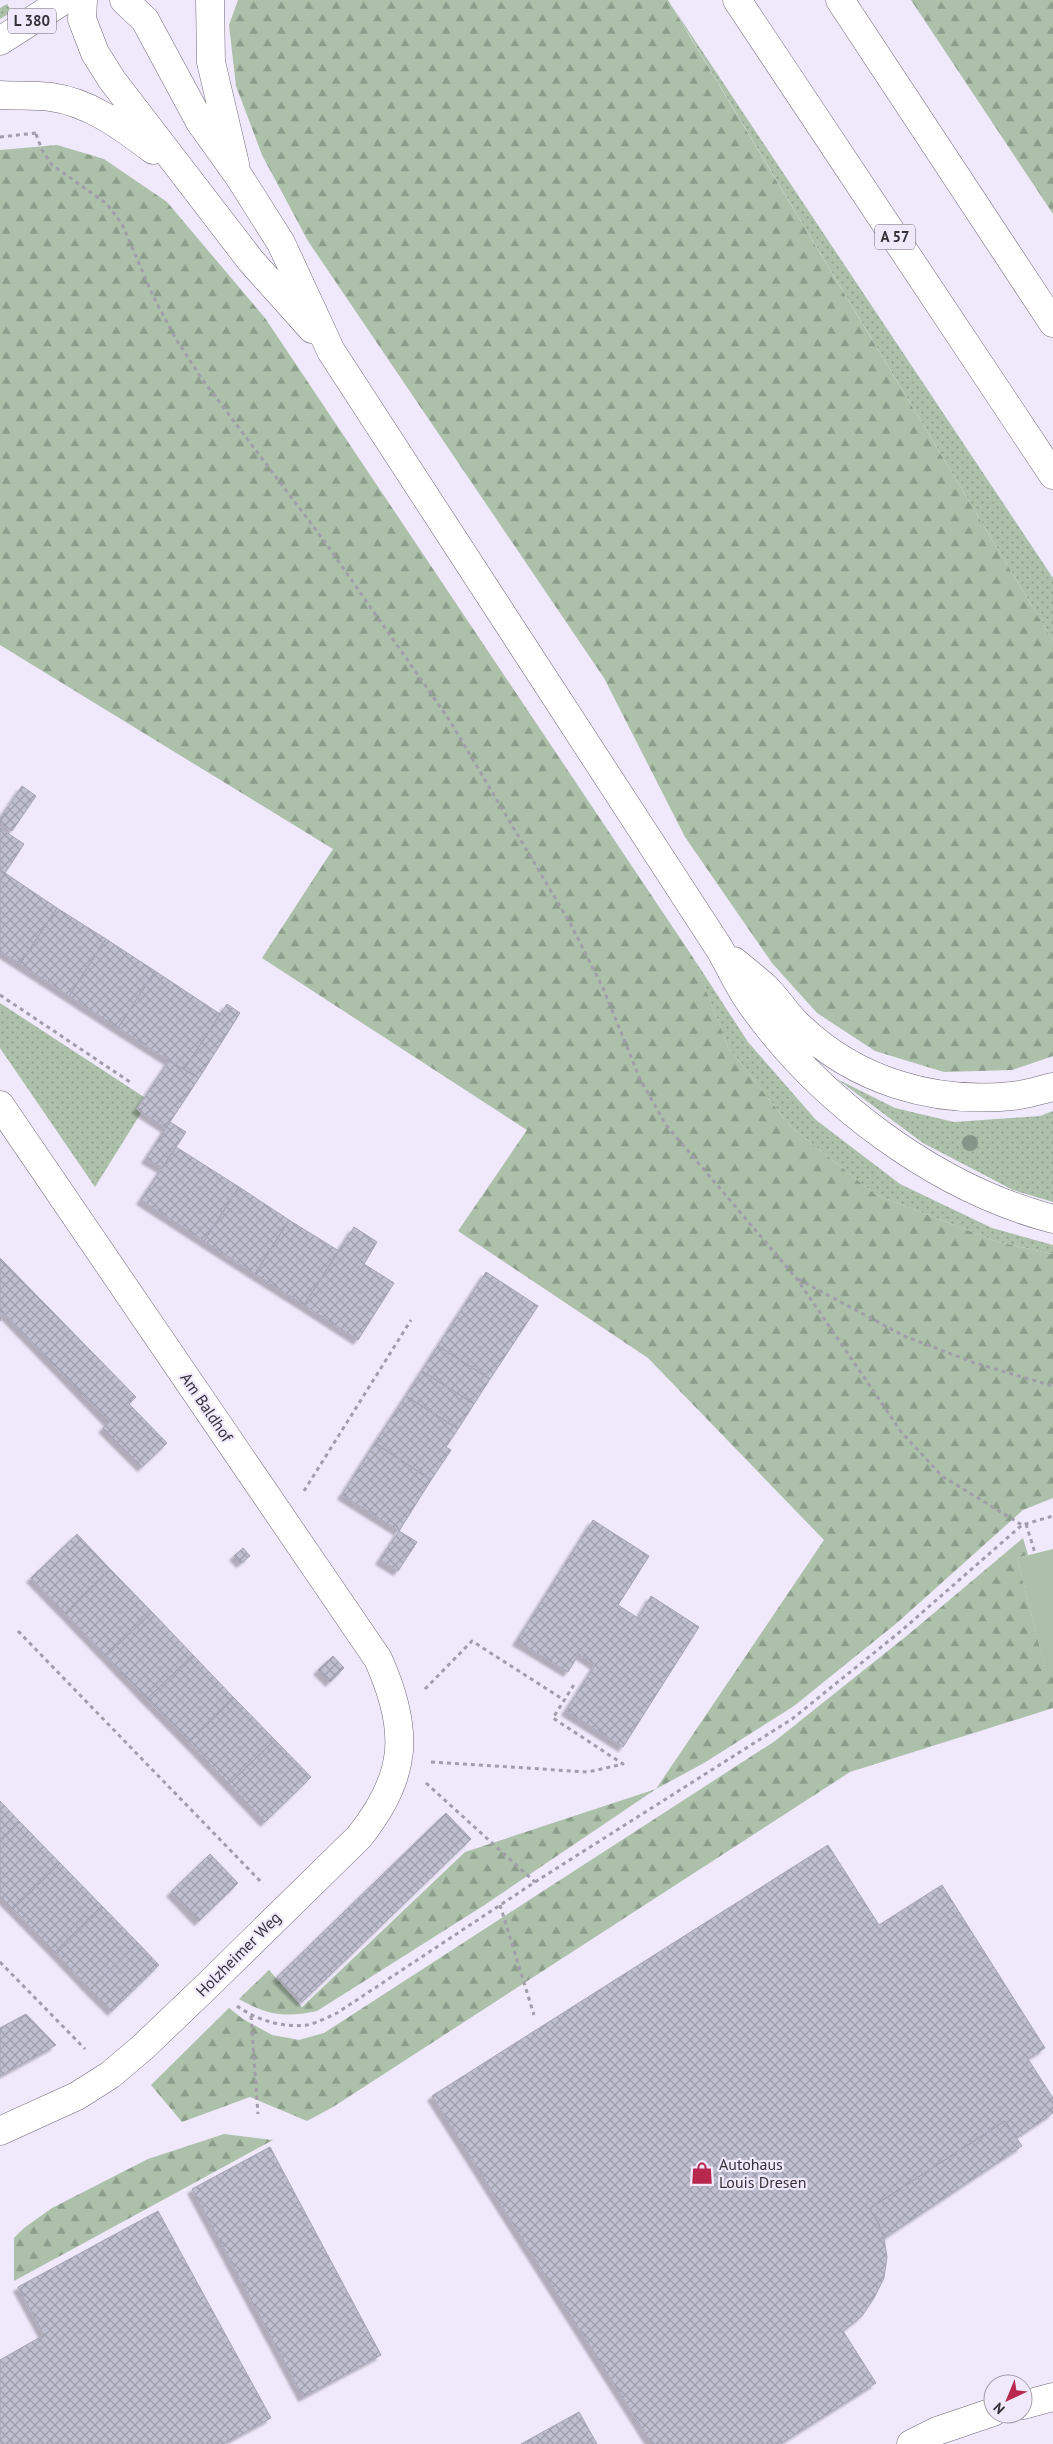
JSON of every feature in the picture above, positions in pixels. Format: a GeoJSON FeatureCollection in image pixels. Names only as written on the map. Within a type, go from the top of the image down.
{"type":"FeatureCollection","features":[{"type":"Feature","properties":{"kind":"main road","name":"L 380"},"geometry":{"type":"LineString","coordinates":[[0,41],[64,0]]}},
{"type":"Feature","properties":{"kind":"main road"},"geometry":{"type":"LineString","coordinates":[[83,0],[82,19],[95,53],[112,80],[251,261],[331,351]]}},
{"type":"Feature","properties":{"kind":"main road"},"geometry":{"type":"LineString","coordinates":[[124,0],[145,20],[200,122],[238,175],[281,243],[331,351],[719,948],[749,1001],[791,1052],[837,1099],[885,1138],[943,1173],[990,1197],[1053,1218]]}},
{"type":"Feature","properties":{"kind":"main road"},"geometry":{"type":"LineString","coordinates":[[210,0],[211,62],[226,117],[238,175]]}},
{"type":"Feature","properties":{"kind":"main road","name":"A 57"},"geometry":{"type":"LineString","coordinates":[[737,0],[1053,475]]}},
{"type":"Feature","properties":{"kind":"main road"},"geometry":{"type":"LineString","coordinates":[[840,0],[1053,323]]}},
{"type":"Feature","properties":{"kind":"main road"},"geometry":{"type":"LineString","coordinates":[[0,95],[51,97],[77,103],[121,125],[180,170]]}},
{"type":"Feature","properties":{"kind":"main road"},"geometry":{"type":"LineString","coordinates":[[719,948],[767,989],[798,1026],[833,1054],[872,1076],[915,1091],[964,1099],[1014,1096],[1053,1087]]}},
{"type":"Feature","properties":{"kind":"main road","name":"Am Baldhof"},"geometry":{"type":"LineString","coordinates":[[0,1105],[378,1659],[391,1687],[399,1716]]}},
{"type":"Feature","properties":{"kind":"main road","name":"Holzheimer Weg"},"geometry":{"type":"LineString","coordinates":[[0,2131],[76,2096],[110,2075],[142,2048],[208,1985],[359,1837],[378,1812],[392,1785],[398,1760],[399,1716]]}},
{"type":"Feature","properties":{"kind":"main road"},"geometry":{"type":"LineString","coordinates":[[1033,2402],[1053,2397]]}},
{"type":"Feature","properties":{"kind":"main road"},"geometry":{"type":"LineString","coordinates":[[911,2444],[937,2430],[983,2415]]}},
{"type":"Feature","properties":{"kind":"path"},"geometry":{"type":"LineString","coordinates":[[36,134],[42,150],[52,165],[107,204],[122,224],[154,298],[176,339],[202,379],[325,542],[450,721],[570,923],[603,988],[640,1079],[666,1125],[797,1279],[902,1433],[942,1476],[1024,1524],[1035,1553]]}},
{"type":"Feature","properties":{"kind":"path"},"geometry":{"type":"LineString","coordinates":[[0,995],[133,1084]]}},
{"type":"Feature","properties":{"kind":"path"},"geometry":{"type":"LineString","coordinates":[[797,1279],[904,1336],[975,1363],[1053,1386]]}},
{"type":"Feature","properties":{"kind":"path"},"geometry":{"type":"LineString","coordinates":[[285,1521],[411,1320]]}},
{"type":"Feature","properties":{"kind":"path"},"geometry":{"type":"LineString","coordinates":[[208,1985],[251,2016],[276,2024],[308,2025],[337,2013],[500,1905],[792,1719],[901,1631],[1024,1524],[1053,1516]]}},
{"type":"Feature","properties":{"kind":"path"},"geometry":{"type":"LineString","coordinates":[[18,1631],[286,1907]]}},
{"type":"Feature","properties":{"kind":"path"},"geometry":{"type":"LineString","coordinates":[[399,1716],[472,1640],[564,1700]]}},
{"type":"Feature","properties":{"kind":"path"},"geometry":{"type":"LineString","coordinates":[[398,1760],[588,1772],[623,1764],[554,1718],[575,1684]]}},
{"type":"Feature","properties":{"kind":"path"},"geometry":{"type":"LineString","coordinates":[[398,1760],[453,1806],[536,1882]]}},
{"type":"Feature","properties":{"kind":"path"},"geometry":{"type":"LineString","coordinates":[[500,1905],[534,2015]]}},
{"type":"Feature","properties":{"kind":"path"},"geometry":{"type":"LineString","coordinates":[[0,1962],[110,2075]]}},
{"type":"Feature","properties":{"kind":"path"},"geometry":{"type":"LineString","coordinates":[[251,2016],[258,2114]]}},
{"type":"Feature","properties":{"kind":"green space"},"geometry":{"type":"Polygon","coordinates":[[[238,0],[668,0],[1053,641],[1053,1056],[1012,1070],[944,1072],[875,1051],[817,1013],[772,963],[685,837],[604,678],[308,241],[262,155],[236,86],[229,25],[238,0]]]}},
{"type":"Feature","properties":{"kind":"green space"},"geometry":{"type":"Polygon","coordinates":[[[911,0],[1053,0],[1053,214],[911,0]]]}},
{"type":"Feature","properties":{"kind":"green space"},"geometry":{"type":"Polygon","coordinates":[[[7,4],[12,12],[0,19],[0,8],[7,4]]]}},
{"type":"Feature","properties":{"kind":"green space"},"geometry":{"type":"Polygon","coordinates":[[[672,6],[1053,578],[1053,641],[672,6]]]}},
{"type":"Feature","properties":{"kind":"green space"},"geometry":{"type":"Polygon","coordinates":[[[57,145],[104,159],[167,202],[265,318],[694,959],[728,1047],[790,1126],[876,1195],[998,1242],[1053,1254],[1053,1498],[1023,1510],[898,1622],[794,1706],[704,1763],[656,1789],[824,1540],[648,1358],[458,1231],[527,1130],[262,958],[333,849],[0,645],[0,150],[57,145]]]}},
{"type":"Feature","properties":{"kind":"green space"},"geometry":{"type":"Polygon","coordinates":[[[694,959],[748,1042],[816,1120],[900,1184],[992,1228],[1053,1245],[1053,1254],[998,1242],[876,1195],[790,1126],[728,1047],[694,959]]]}},
{"type":"Feature","properties":{"kind":"green space"},"geometry":{"type":"Polygon","coordinates":[[[0,1003],[144,1097],[136,1109],[141,1113],[95,1187],[0,1048],[0,1003]]]}},
{"type":"Feature","properties":{"kind":"green space"},"geometry":{"type":"Polygon","coordinates":[[[837,1079],[895,1108],[954,1122],[1040,1116],[1053,1111],[1053,1202],[1013,1190],[923,1143],[837,1079]]]}},
{"type":"Feature","properties":{"kind":"green space"},"geometry":{"type":"Polygon","coordinates":[[[1023,1538],[1028,1555],[1017,1558],[1046,1671],[1053,1670],[1053,1708],[850,1772],[333,2107],[307,2121],[250,2097],[182,2122],[151,2085],[229,2008],[243,2019],[272,2035],[299,2040],[324,2033],[775,1741],[909,1634],[1023,1538]]]}},
{"type":"Feature","properties":{"kind":"green space"},"geometry":{"type":"Polygon","coordinates":[[[1053,1549],[1053,1670],[1046,1672],[1017,1558],[1053,1549]]]}},
{"type":"Feature","properties":{"kind":"green space"},"geometry":{"type":"Polygon","coordinates":[[[656,1789],[483,1906],[317,2011],[276,2014],[258,2009],[239,1999],[269,1970],[302,2007],[465,1852],[656,1789]]]}},
{"type":"Feature","properties":{"kind":"green space"},"geometry":{"type":"Polygon","coordinates":[[[224,2134],[273,2140],[14,2281],[14,2238],[24,2228],[52,2208],[148,2159],[224,2134]]]}},
{"type":"Feature","properties":{"kind":"building"},"geometry":{"type":"Polygon","coordinates":[[[22,786],[36,796],[12,831],[0,823],[0,819],[22,786]]]}},
{"type":"Feature","properties":{"kind":"building"},"geometry":{"type":"Polygon","coordinates":[[[0,828],[24,844],[5,873],[0,870],[0,828]]]}},
{"type":"Feature","properties":{"kind":"building"},"geometry":{"type":"Polygon","coordinates":[[[0,870],[5,873],[0,881],[0,870]]]}},
{"type":"Feature","properties":{"kind":"building"},"geometry":{"type":"Polygon","coordinates":[[[5,873],[57,908],[20,964],[0,951],[0,881],[5,873]]]}},
{"type":"Feature","properties":{"kind":"building"},"geometry":{"type":"Polygon","coordinates":[[[57,908],[106,939],[69,996],[20,964],[57,908]]]}},
{"type":"Feature","properties":{"kind":"building"},"geometry":{"type":"Polygon","coordinates":[[[106,939],[155,971],[118,1028],[69,996],[106,939]]]}},
{"type":"Feature","properties":{"kind":"building"},"geometry":{"type":"Polygon","coordinates":[[[155,971],[220,1014],[184,1070],[118,1028],[155,971]]]}},
{"type":"Feature","properties":{"kind":"building"},"geometry":{"type":"Polygon","coordinates":[[[227,1004],[240,1013],[199,1078],[184,1069],[227,1004]]]}},
{"type":"Feature","properties":{"kind":"building"},"geometry":{"type":"Polygon","coordinates":[[[169,1061],[199,1078],[166,1128],[137,1109],[169,1061]]]}},
{"type":"Feature","properties":{"kind":"building"},"geometry":{"type":"Polygon","coordinates":[[[170,1122],[186,1132],[162,1168],[146,1159],[170,1122]]]}},
{"type":"Feature","properties":{"kind":"building"},"geometry":{"type":"Polygon","coordinates":[[[176,1147],[239,1187],[204,1241],[141,1200],[176,1147]]]}},
{"type":"Feature","properties":{"kind":"building"},"geometry":{"type":"Polygon","coordinates":[[[239,1187],[289,1220],[255,1274],[204,1241],[239,1187]]]}},
{"type":"Feature","properties":{"kind":"building"},"geometry":{"type":"Polygon","coordinates":[[[289,1220],[339,1251],[304,1305],[255,1274],[289,1220]]]}},
{"type":"Feature","properties":{"kind":"building"},"geometry":{"type":"Polygon","coordinates":[[[354,1227],[377,1242],[364,1264],[394,1283],[358,1340],[304,1305],[354,1227]]]}},
{"type":"Feature","properties":{"kind":"building"},"geometry":{"type":"Polygon","coordinates":[[[0,1258],[136,1397],[129,1404],[167,1443],[142,1467],[103,1428],[109,1422],[0,1309],[0,1258]]]}},
{"type":"Feature","properties":{"kind":"building"},"geometry":{"type":"Polygon","coordinates":[[[486,1272],[538,1306],[490,1379],[438,1346],[486,1272]]]}},
{"type":"Feature","properties":{"kind":"building"},"geometry":{"type":"Polygon","coordinates":[[[0,1309],[4,1312],[0,1321],[0,1309]]]}},
{"type":"Feature","properties":{"kind":"building"},"geometry":{"type":"Polygon","coordinates":[[[438,1346],[490,1379],[474,1404],[422,1371],[438,1346]]]}},
{"type":"Feature","properties":{"kind":"building"},"geometry":{"type":"Polygon","coordinates":[[[422,1371],[474,1404],[458,1429],[406,1396],[422,1371]]]}},
{"type":"Feature","properties":{"kind":"building"},"geometry":{"type":"Polygon","coordinates":[[[406,1396],[458,1429],[446,1447],[451,1450],[431,1480],[375,1443],[406,1396]]]}},
{"type":"Feature","properties":{"kind":"building"},"geometry":{"type":"Polygon","coordinates":[[[375,1443],[431,1480],[399,1531],[342,1495],[375,1443]]]}},
{"type":"Feature","properties":{"kind":"building"},"geometry":{"type":"Polygon","coordinates":[[[593,1520],[649,1556],[618,1605],[638,1618],[651,1596],[699,1627],[623,1747],[566,1711],[595,1665],[579,1654],[568,1672],[517,1641],[593,1520]]]}},
{"type":"Feature","properties":{"kind":"building"},"geometry":{"type":"Polygon","coordinates":[[[399,1531],[417,1542],[398,1571],[380,1560],[399,1531]]]}},
{"type":"Feature","properties":{"kind":"building"},"geometry":{"type":"Polygon","coordinates":[[[77,1534],[110,1569],[65,1613],[31,1578],[77,1534]]]}},
{"type":"Feature","properties":{"kind":"building"},"geometry":{"type":"Polygon","coordinates":[[[243,1548],[250,1556],[241,1563],[234,1556],[243,1548]]]}},
{"type":"Feature","properties":{"kind":"building"},"geometry":{"type":"Polygon","coordinates":[[[110,1569],[152,1612],[106,1656],[65,1613],[110,1569]]]}},
{"type":"Feature","properties":{"kind":"building"},"geometry":{"type":"Polygon","coordinates":[[[152,1612],[193,1655],[147,1699],[106,1656],[152,1612]]]}},
{"type":"Feature","properties":{"kind":"building"},"geometry":{"type":"Polygon","coordinates":[[[193,1655],[234,1698],[189,1742],[147,1699],[193,1655]]]}},
{"type":"Feature","properties":{"kind":"building"},"geometry":{"type":"Polygon","coordinates":[[[333,1656],[344,1668],[330,1682],[318,1670],[333,1656]]]}},
{"type":"Feature","properties":{"kind":"building"},"geometry":{"type":"Polygon","coordinates":[[[234,1698],[275,1740],[229,1784],[189,1742],[234,1698]]]}},
{"type":"Feature","properties":{"kind":"building"},"geometry":{"type":"Polygon","coordinates":[[[275,1740],[311,1777],[265,1822],[229,1784],[275,1740]]]}},
{"type":"Feature","properties":{"kind":"building"},"geometry":{"type":"Polygon","coordinates":[[[0,1801],[20,1822],[0,1842],[0,1801]]]}},
{"type":"Feature","properties":{"kind":"building"},"geometry":{"type":"Polygon","coordinates":[[[446,1813],[471,1839],[302,2002],[277,1977],[446,1813]]]}},
{"type":"Feature","properties":{"kind":"building"},"geometry":{"type":"Polygon","coordinates":[[[20,1822],[60,1863],[13,1909],[0,1896],[0,1842],[20,1822]]]}},
{"type":"Feature","properties":{"kind":"building","name":"Autohaus Louis Dresen"},"geometry":{"type":"Polygon","coordinates":[[[828,1845],[879,1925],[942,1885],[1045,2048],[1028,2059],[1053,2098],[1053,2113],[1016,2138],[1005,2121],[869,2209],[878,2222],[884,2238],[887,2257],[884,2278],[862,2316],[843,2331],[876,2383],[780,2444],[652,2444],[432,2096],[828,1845]]]}},
{"type":"Feature","properties":{"kind":"building"},"geometry":{"type":"Polygon","coordinates":[[[210,1854],[238,1883],[199,1921],[171,1892],[210,1854]]]}},
{"type":"Feature","properties":{"kind":"building"},"geometry":{"type":"Polygon","coordinates":[[[60,1863],[102,1906],[55,1952],[13,1909],[60,1863]]]}},
{"type":"Feature","properties":{"kind":"building"},"geometry":{"type":"Polygon","coordinates":[[[102,1906],[138,1943],[90,1989],[55,1952],[102,1906]]]}},
{"type":"Feature","properties":{"kind":"building"},"geometry":{"type":"Polygon","coordinates":[[[138,1943],[159,1965],[112,2011],[90,1989],[138,1943]]]}},
{"type":"Feature","properties":{"kind":"building"},"geometry":{"type":"Polygon","coordinates":[[[26,2014],[56,2045],[0,2076],[0,2028],[26,2014]]]}},
{"type":"Feature","properties":{"kind":"building"},"geometry":{"type":"Polygon","coordinates":[[[1005,2121],[1022,2146],[884,2238],[878,2222],[869,2209],[1005,2121]]]}},
{"type":"Feature","properties":{"kind":"building"},"geometry":{"type":"Polygon","coordinates":[[[270,2147],[381,2355],[303,2397],[192,2189],[270,2147]]]}},
{"type":"Feature","properties":{"kind":"building"},"geometry":{"type":"Polygon","coordinates":[[[158,2211],[271,2418],[223,2444],[0,2444],[0,2360],[44,2335],[18,2287],[158,2211]]]}},
{"type":"Feature","properties":{"kind":"building"},"geometry":{"type":"Polygon","coordinates":[[[579,2412],[597,2444],[521,2444],[579,2412]]]}},
{"type":"Feature","properties":{"kind":"place","name":"Autohaus Louis Dresen"},"geometry":{"type":"Point","coordinates":[702,2173]}}]}
